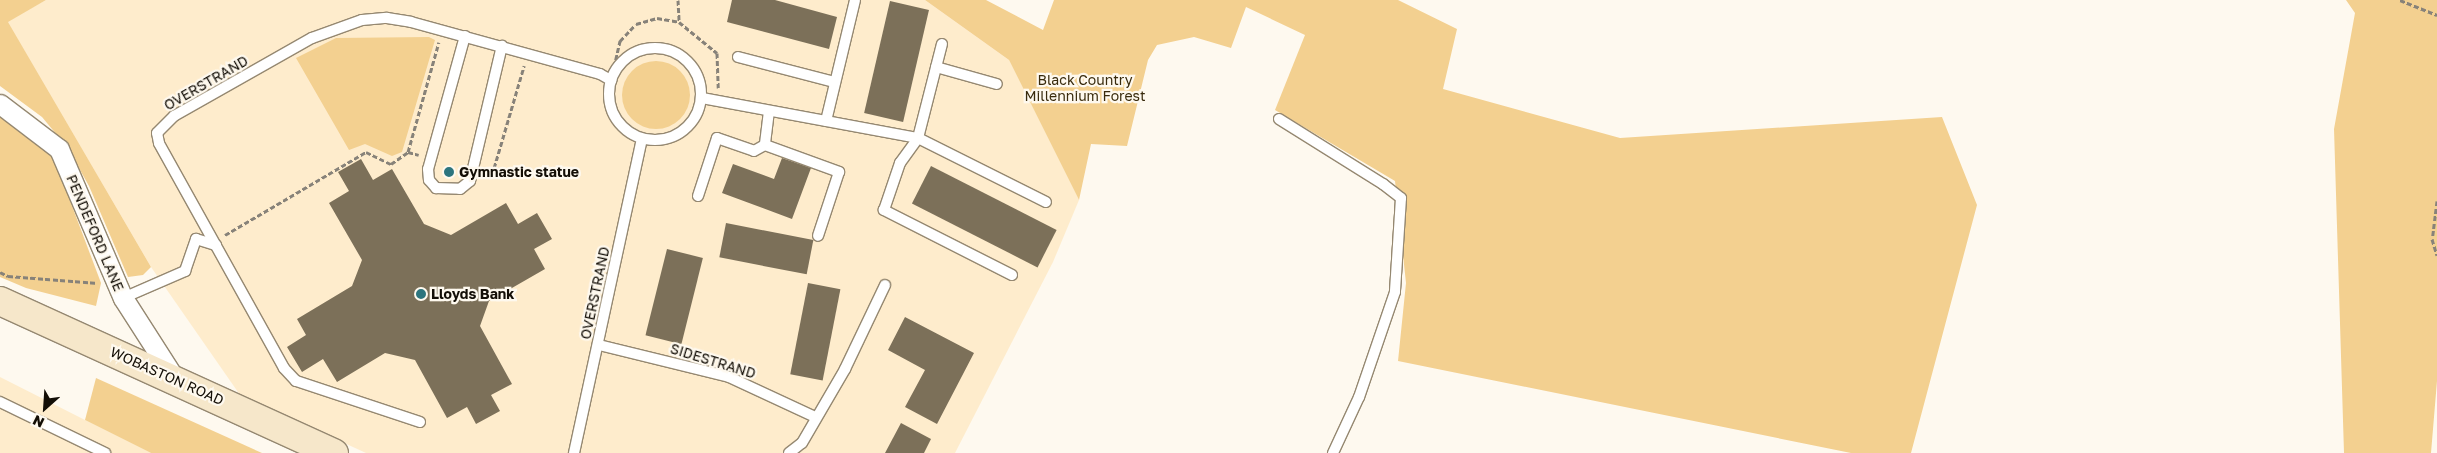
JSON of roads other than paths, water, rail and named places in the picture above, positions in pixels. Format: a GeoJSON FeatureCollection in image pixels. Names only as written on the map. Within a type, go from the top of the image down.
{"type":"FeatureCollection","features":[{"type":"Feature","properties":{"kind":"street","name":"PENDEFORD LANE"},"geometry":{"type":"LineString","coordinates":[[0,104],[59,149],[120,290],[174,378]]}},
{"type":"Feature","properties":{"kind":"street","name":"WOBASTON ROAD"},"geometry":{"type":"LineString","coordinates":[[0,301],[174,378],[334,453]]}},
{"type":"Feature","properties":{"kind":"lane"},"geometry":{"type":"LineString","coordinates":[[826,121],[855,0]]}},
{"type":"Feature","properties":{"kind":"lane","name":"OVERSTRAND"},"geometry":{"type":"LineString","coordinates":[[420,422],[296,382],[284,368],[159,143],[157,133],[162,125],[316,35],[342,25],[387,18],[442,30],[528,53],[600,74],[611,80]]}},
{"type":"Feature","properties":{"kind":"lane"},"geometry":{"type":"LineString","coordinates":[[465,36],[430,159],[429,180],[436,188],[450,191],[460,189],[470,181],[502,46]]}},
{"type":"Feature","properties":{"kind":"lane"},"geometry":{"type":"LineString","coordinates":[[942,44],[918,138],[900,163],[884,210],[1012,275]]}},
{"type":"Feature","properties":{"kind":"lane"},"geometry":{"type":"LineString","coordinates":[[642,49],[672,50],[695,69],[702,98],[692,123],[682,133],[656,141],[642,139],[618,122],[611,109],[611,80],[628,56],[642,49]]}},
{"type":"Feature","properties":{"kind":"lane"},"geometry":{"type":"LineString","coordinates":[[738,57],[835,82]]}},
{"type":"Feature","properties":{"kind":"lane"},"geometry":{"type":"LineString","coordinates":[[936,67],[998,84]]}},
{"type":"Feature","properties":{"kind":"lane"},"geometry":{"type":"LineString","coordinates":[[702,98],[918,138],[1046,202]]}},
{"type":"Feature","properties":{"kind":"lane"},"geometry":{"type":"LineString","coordinates":[[765,146],[769,111]]}},
{"type":"Feature","properties":{"kind":"lane"},"geometry":{"type":"LineString","coordinates":[[1278,120],[1383,184],[1401,198],[1395,292],[1359,397],[1333,453]]}},
{"type":"Feature","properties":{"kind":"lane"},"geometry":{"type":"LineString","coordinates":[[698,196],[717,138],[754,151],[765,146],[839,172],[818,236]]}},
{"type":"Feature","properties":{"kind":"lane","name":"OVERSTRAND"},"geometry":{"type":"LineString","coordinates":[[574,453],[642,139]]}},
{"type":"Feature","properties":{"kind":"lane"},"geometry":{"type":"LineString","coordinates":[[120,290],[185,271],[196,239],[215,243]]}},
{"type":"Feature","properties":{"kind":"lane"},"geometry":{"type":"LineString","coordinates":[[789,453],[802,443],[815,417],[844,369],[886,285]]}},
{"type":"Feature","properties":{"kind":"lane","name":"SIDESTRAND"},"geometry":{"type":"LineString","coordinates":[[598,345],[729,377],[815,417]]}},
{"type":"Feature","properties":{"kind":"lane"},"geometry":{"type":"LineString","coordinates":[[0,402],[105,453]]}},
{"type":"Feature","properties":{"kind":"place","name":"Gymnastic statue"},"geometry":{"type":"Point","coordinates":[449,172]}},
{"type":"Feature","properties":{"kind":"place","name":"Lloyds Bank"},"geometry":{"type":"Point","coordinates":[421,294]}},
{"type":"Feature","properties":{"kind":"park label","name":"Black Country Millennium Forest"},"geometry":{"type":"Point","coordinates":[1085,88]}}]}
